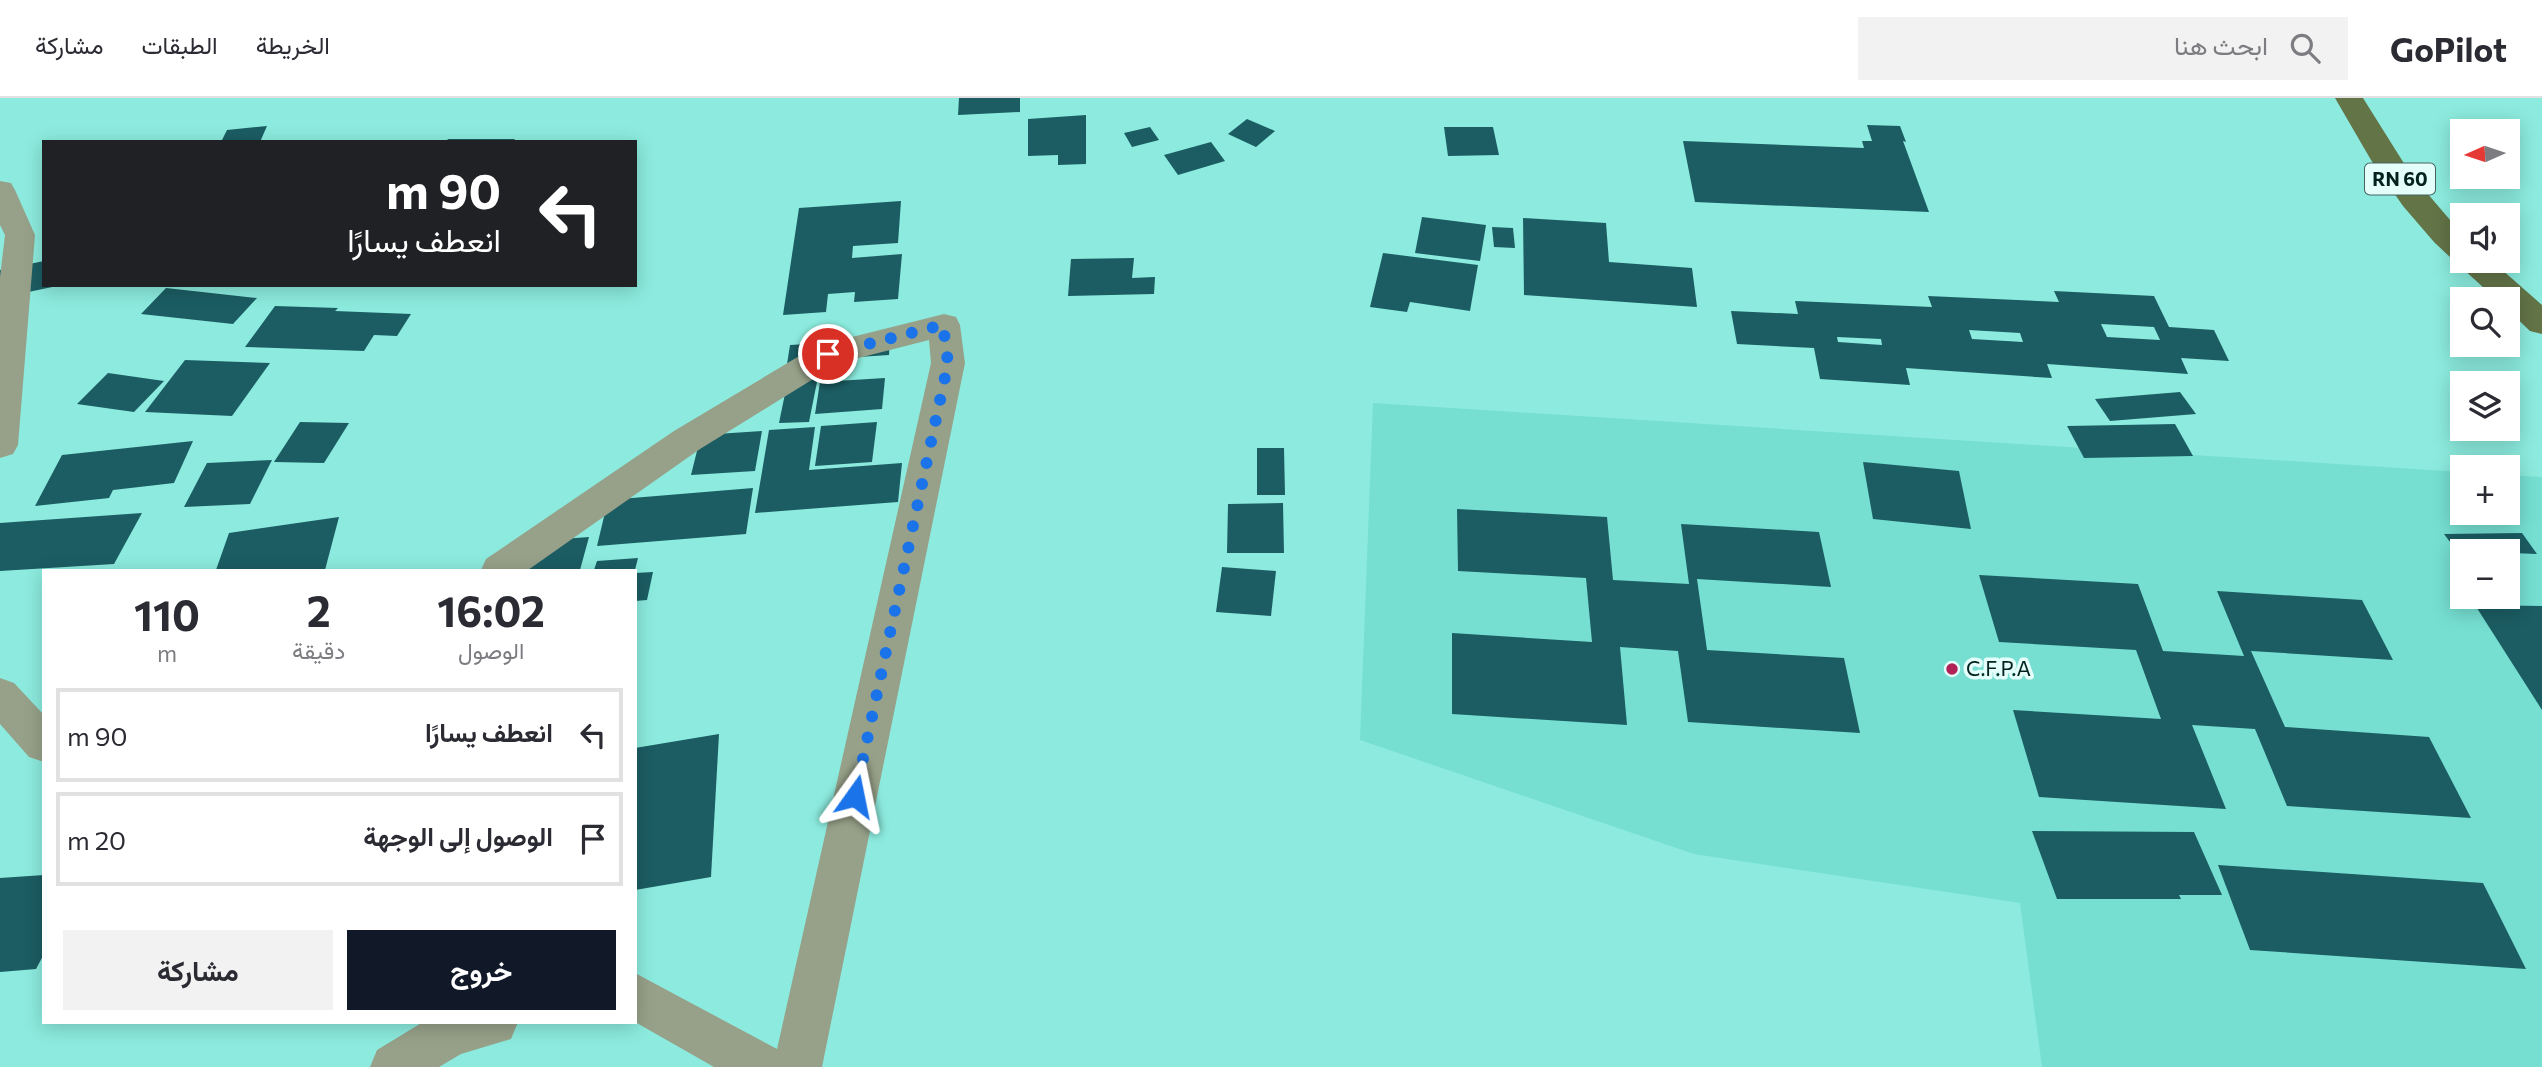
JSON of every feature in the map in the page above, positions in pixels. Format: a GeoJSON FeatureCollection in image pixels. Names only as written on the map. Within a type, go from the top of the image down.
{"type":"FeatureCollection","features":[{"type":"Feature","properties":{"kind":"main road","name":"RN 60"},"geometry":{"type":"LineString","coordinates":[[2349,98],[2369,136],[2432,223],[2450,240]]}},
{"type":"Feature","properties":{"kind":"main road"},"geometry":{"type":"LineString","coordinates":[[2486,273],[2542,323]]}},
{"type":"Feature","properties":{"kind":"street"},"geometry":{"type":"LineString","coordinates":[[0,190],[20,235],[0,445]]}},
{"type":"Feature","properties":{"kind":"street"},"geometry":{"type":"LineString","coordinates":[[501,569],[687,440],[828,354],[943,325],[948,363],[798,1067]]}},
{"type":"Feature","properties":{"kind":"street"},"geometry":{"type":"LineString","coordinates":[[0,695],[42,742]]}},
{"type":"Feature","properties":{"kind":"street"},"geometry":{"type":"LineString","coordinates":[[637,997],[761,1067]]}},
{"type":"Feature","properties":{"kind":"street"},"geometry":{"type":"LineString","coordinates":[[394,1067],[451,1032],[485,1024]]}},
{"type":"Feature","properties":{"kind":"shaded area","name":"C.F.P.A"},"geometry":{"type":"Polygon","coordinates":[[[1373,403],[2450,471],[2450,525],[2520,525],[2520,476],[2542,477],[2542,1067],[2042,1067],[2020,903],[1694,854],[1360,740],[1373,403]]]}},
{"type":"Feature","properties":{"kind":"building"},"geometry":{"type":"Polygon","coordinates":[[[959,98],[1020,98],[1020,112],[958,115],[959,98]]]}},
{"type":"Feature","properties":{"kind":"building"},"geometry":{"type":"Polygon","coordinates":[[[1086,115],[1086,164],[1058,165],[1058,155],[1028,156],[1028,119],[1086,115]]]}},
{"type":"Feature","properties":{"kind":"building"},"geometry":{"type":"Polygon","coordinates":[[[1247,119],[1275,131],[1256,147],[1228,134],[1247,119]]]}},
{"type":"Feature","properties":{"kind":"building"},"geometry":{"type":"Polygon","coordinates":[[[1867,125],[1900,126],[1929,212],[1695,202],[1683,141],[1864,148],[1862,141],[1872,141],[1867,125]]]}},
{"type":"Feature","properties":{"kind":"building"},"geometry":{"type":"Polygon","coordinates":[[[267,126],[261,140],[222,140],[227,130],[267,126]]]}},
{"type":"Feature","properties":{"kind":"building"},"geometry":{"type":"Polygon","coordinates":[[[1150,127],[1159,140],[1132,147],[1124,133],[1150,127]]]}},
{"type":"Feature","properties":{"kind":"building"},"geometry":{"type":"Polygon","coordinates":[[[1444,127],[1493,127],[1499,155],[1448,156],[1444,127]]]}},
{"type":"Feature","properties":{"kind":"building"},"geometry":{"type":"Polygon","coordinates":[[[448,139],[515,139],[514,140],[448,139]]]}},
{"type":"Feature","properties":{"kind":"building"},"geometry":{"type":"Polygon","coordinates":[[[1211,142],[1225,161],[1178,175],[1164,155],[1211,142]]]}},
{"type":"Feature","properties":{"kind":"building"},"geometry":{"type":"Polygon","coordinates":[[[901,201],[898,243],[853,246],[852,258],[902,254],[898,299],[854,302],[855,292],[828,294],[826,312],[783,315],[799,208],[901,201]]]}},
{"type":"Feature","properties":{"kind":"building"},"geometry":{"type":"Polygon","coordinates":[[[1422,217],[1486,225],[1480,261],[1415,253],[1422,217]]]}},
{"type":"Feature","properties":{"kind":"building"},"geometry":{"type":"Polygon","coordinates":[[[1523,218],[1606,223],[1609,262],[1692,268],[1697,307],[1524,295],[1523,218]]]}},
{"type":"Feature","properties":{"kind":"building"},"geometry":{"type":"Polygon","coordinates":[[[1492,227],[1513,228],[1515,248],[1494,247],[1492,227]]]}},
{"type":"Feature","properties":{"kind":"building"},"geometry":{"type":"Polygon","coordinates":[[[1383,253],[1478,265],[1470,311],[1410,302],[1407,312],[1370,307],[1383,253]]]}},
{"type":"Feature","properties":{"kind":"building"},"geometry":{"type":"Polygon","coordinates":[[[1134,258],[1132,278],[1155,277],[1154,294],[1068,296],[1071,259],[1134,258]]]}},
{"type":"Feature","properties":{"kind":"building"},"geometry":{"type":"Polygon","coordinates":[[[42,261],[42,287],[52,287],[0,298],[0,270],[42,261]]]}},
{"type":"Feature","properties":{"kind":"building"},"geometry":{"type":"Polygon","coordinates":[[[166,288],[257,298],[233,324],[141,314],[166,288]]]}},
{"type":"Feature","properties":{"kind":"building"},"geometry":{"type":"Polygon","coordinates":[[[2054,291],[2154,296],[2169,327],[2214,330],[2229,361],[2181,358],[2188,374],[2047,364],[2052,378],[1906,368],[1910,385],[1820,379],[1814,348],[1737,344],[1731,311],[1798,314],[1795,301],[1932,307],[1928,296],[2059,302],[2054,291]],[[2101,324],[2107,337],[2160,340],[2154,327],[2101,324]],[[1969,330],[1972,339],[2023,342],[2020,333],[1969,330]],[[1837,337],[1838,342],[1882,345],[1881,339],[1837,337]]]}},
{"type":"Feature","properties":{"kind":"building"},"geometry":{"type":"Polygon","coordinates":[[[275,306],[411,314],[397,336],[374,335],[364,351],[245,347],[275,306]]]}},
{"type":"Feature","properties":{"kind":"building"},"geometry":{"type":"Polygon","coordinates":[[[890,339],[889,355],[814,360],[785,377],[790,345],[890,339]]]}},
{"type":"Feature","properties":{"kind":"building"},"geometry":{"type":"Polygon","coordinates":[[[185,360],[270,363],[232,416],[145,412],[185,360]]]}},
{"type":"Feature","properties":{"kind":"building"},"geometry":{"type":"Polygon","coordinates":[[[108,373],[164,381],[134,412],[77,404],[108,373]]]}},
{"type":"Feature","properties":{"kind":"building"},"geometry":{"type":"Polygon","coordinates":[[[818,377],[809,422],[779,423],[788,379],[818,377]]]}},
{"type":"Feature","properties":{"kind":"building"},"geometry":{"type":"Polygon","coordinates":[[[885,378],[882,409],[815,414],[820,382],[885,378]]]}},
{"type":"Feature","properties":{"kind":"building"},"geometry":{"type":"Polygon","coordinates":[[[2180,392],[2196,414],[2110,421],[2095,399],[2180,392]]]}},
{"type":"Feature","properties":{"kind":"building"},"geometry":{"type":"Polygon","coordinates":[[[300,422],[349,423],[324,463],[274,462],[300,422]]]}},
{"type":"Feature","properties":{"kind":"building"},"geometry":{"type":"Polygon","coordinates":[[[877,422],[872,462],[815,466],[821,426],[877,422]]]}},
{"type":"Feature","properties":{"kind":"building"},"geometry":{"type":"Polygon","coordinates":[[[2175,424],[2193,456],[2084,458],[2067,426],[2175,424]]]}},
{"type":"Feature","properties":{"kind":"building"},"geometry":{"type":"Polygon","coordinates":[[[815,427],[809,470],[902,463],[898,502],[755,513],[769,430],[815,427]]]}},
{"type":"Feature","properties":{"kind":"building"},"geometry":{"type":"Polygon","coordinates":[[[762,431],[755,471],[691,475],[701,435],[762,431]]]}},
{"type":"Feature","properties":{"kind":"building"},"geometry":{"type":"Polygon","coordinates":[[[193,441],[174,483],[113,490],[109,498],[35,506],[62,455],[193,441]]]}},
{"type":"Feature","properties":{"kind":"building"},"geometry":{"type":"Polygon","coordinates":[[[1257,448],[1284,448],[1285,495],[1257,495],[1257,448]]]}},
{"type":"Feature","properties":{"kind":"building"},"geometry":{"type":"Polygon","coordinates":[[[272,460],[250,504],[184,507],[207,463],[272,460]]]}},
{"type":"Feature","properties":{"kind":"building"},"geometry":{"type":"Polygon","coordinates":[[[1863,462],[1959,471],[1971,529],[1873,519],[1863,462]]]}},
{"type":"Feature","properties":{"kind":"building"},"geometry":{"type":"Polygon","coordinates":[[[753,488],[746,534],[597,546],[608,500],[753,488]]]}},
{"type":"Feature","properties":{"kind":"building"},"geometry":{"type":"Polygon","coordinates":[[[1283,503],[1284,553],[1227,553],[1228,504],[1283,503]]]}},
{"type":"Feature","properties":{"kind":"building"},"geometry":{"type":"Polygon","coordinates":[[[1457,509],[1607,517],[1613,580],[1689,584],[1681,524],[1819,532],[1831,587],[1697,579],[1707,650],[1844,658],[1860,733],[1688,722],[1678,651],[1620,647],[1627,725],[1452,714],[1452,633],[1592,642],[1586,578],[1458,571],[1457,509]]]}},
{"type":"Feature","properties":{"kind":"building"},"geometry":{"type":"Polygon","coordinates":[[[142,513],[114,564],[0,571],[0,523],[142,513]]]}},
{"type":"Feature","properties":{"kind":"building"},"geometry":{"type":"Polygon","coordinates":[[[339,517],[325,569],[216,569],[229,533],[339,517]]]}},
{"type":"Feature","properties":{"kind":"building"},"geometry":{"type":"Polygon","coordinates":[[[2522,533],[2537,554],[2520,553],[2520,539],[2450,539],[2450,542],[2444,534],[2522,533]]]}},
{"type":"Feature","properties":{"kind":"building"},"geometry":{"type":"Polygon","coordinates":[[[589,537],[580,569],[513,569],[522,542],[589,537]]]}},
{"type":"Feature","properties":{"kind":"building"},"geometry":{"type":"Polygon","coordinates":[[[638,558],[635,569],[594,569],[597,561],[638,558]]]}},
{"type":"Feature","properties":{"kind":"building"},"geometry":{"type":"Polygon","coordinates":[[[1222,567],[1276,571],[1271,616],[1216,612],[1222,567]]]}},
{"type":"Feature","properties":{"kind":"building"},"geometry":{"type":"Polygon","coordinates":[[[653,572],[647,600],[637,601],[637,573],[653,572]]]}},
{"type":"Feature","properties":{"kind":"building"},"geometry":{"type":"Polygon","coordinates":[[[1979,575],[2138,584],[2163,651],[2244,656],[2217,591],[2362,600],[2393,660],[2251,651],[2285,727],[2429,737],[2471,818],[2287,806],[2255,729],[2192,725],[2226,809],[2039,797],[2013,710],[2161,719],[2136,650],[1999,642],[1979,575]]]}},
{"type":"Feature","properties":{"kind":"building"},"geometry":{"type":"Polygon","coordinates":[[[2542,606],[2542,710],[2478,609],[2542,606]]]}},
{"type":"Feature","properties":{"kind":"building"},"geometry":{"type":"Polygon","coordinates":[[[719,734],[711,877],[637,890],[637,748],[719,734]]]}},
{"type":"Feature","properties":{"kind":"building"},"geometry":{"type":"Polygon","coordinates":[[[2032,831],[2194,832],[2222,895],[2179,895],[2181,899],[2057,899],[2032,831]]]}},
{"type":"Feature","properties":{"kind":"building"},"geometry":{"type":"Polygon","coordinates":[[[2218,865],[2483,883],[2526,969],[2250,950],[2218,865]]]}},
{"type":"Feature","properties":{"kind":"building"},"geometry":{"type":"Polygon","coordinates":[[[42,875],[42,958],[36,969],[0,972],[0,878],[42,875]]]}},
{"type":"Feature","properties":{"kind":"place","name":"C.F.P.A"},"geometry":{"type":"Point","coordinates":[1952,669]}},
{"type":"Feature","properties":{"kind":"route"},"geometry":{"type":"LineString","coordinates":[[828,354],[943,325],[948,363],[855,796]]}}]}
